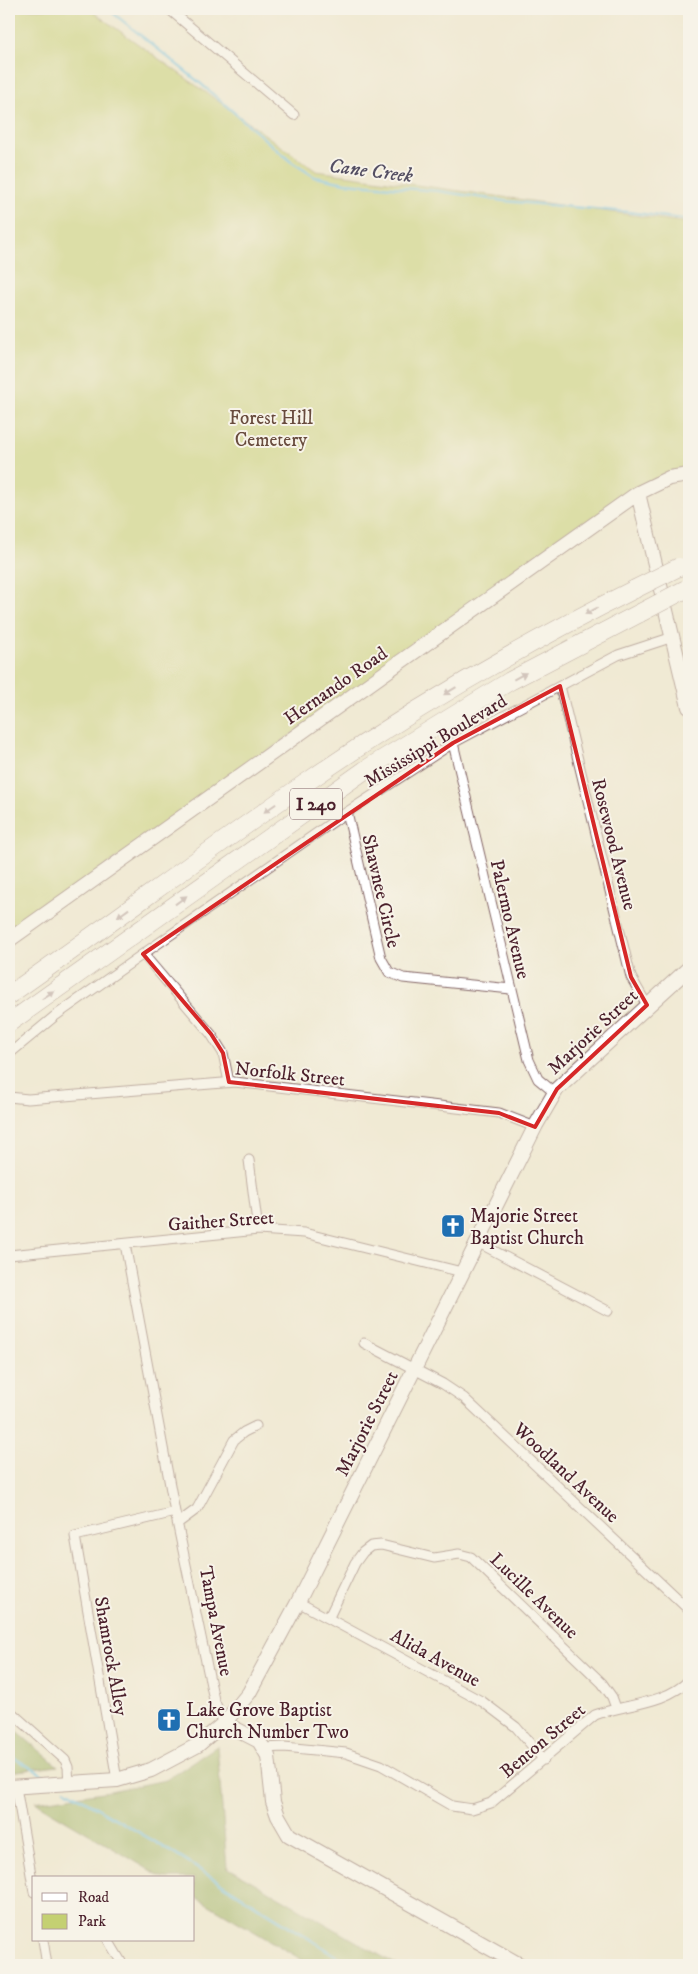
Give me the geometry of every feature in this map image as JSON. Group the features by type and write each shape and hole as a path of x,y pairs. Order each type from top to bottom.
{"highway":[{"name":"I 240","path":"9,995 307,782 375,737 517,650 684,564"},
{"name":"I 240","path":"9,1023 365,770 510,681 688,588"}],"street":[{"path":"169,9 294,115"},
{"name":"Hernando Road","path":"9,940 638,493 669,478 689,476"},
{"path":"638,493 689,708"},
{"name":"Mississippi Boulevard","path":"9,1054 55,1016 143,954 347,812 453,743 618,655 673,636"},
{"name":"Rosewood Avenue","path":"560,686 630,976 647,1006"},
{"name":"Palermo Avenue","path":"453,743 511,990 532,1070 538,1079 555,1093"},
{"name":"Shawnee Circle","path":"347,812 382,958 389,972 403,978 511,990"},
{"path":"143,954 211,1034 223,1053 229,1082"},
{"name":"Marjorie Street","path":"12,1787 69,1785 117,1780 152,1770 198,1745 224,1723 249,1693 298,1602 535,1127 555,1093 592,1055 689,968"},
{"name":"Norfolk Street","path":"9,1097 28,1099 229,1082 499,1113 535,1127"},
{"path":"250,1160 258,1230"},
{"name":"Gaither Street","path":"9,1255 258,1230 304,1233 462,1272"},
{"path":"478,1242 608,1310"},
{"name":"Tampa Avenue","path":"125,1244 175,1512 214,1700 224,1723"},
{"name":"Woodland Avenue","path":"364,1343 443,1384 464,1398 689,1610"},
{"path":"178,1523 197,1509 234,1440 256,1426"},
{"name":"Shamrock Alley","path":"117,1780 75,1536 175,1512"},
{"name":"Lucille Avenue","path":"329,1617 355,1563 363,1552 371,1546 381,1545 434,1558 459,1554 471,1557 602,1683 612,1697 616,1708"},
{"name":"Alida Avenue","path":"298,1602 329,1617 483,1702 516,1727 544,1760"},
{"name":"Benton Street","path":"263,1748 284,1747 346,1753 382,1765 452,1806 472,1808 491,1804 595,1716 616,1708 664,1698 689,1680"},
{"path":"9,1710 65,1760 68,1767 69,1785"},
{"path":"224,1723 259,1741 268,1756 273,1802 278,1816 289,1835 520,1965"},
{"path":"12,1787 32,1882"},
{"path":"42,1942 47,1965"},
{"path":"109,1942 123,1965"}],"highlighted area":[{"path":"560,686 631,977 647,1005 557,1089 535,1127 499,1113 229,1082 223,1053 211,1034 143,954 453,743"}],"green space":[{"name":"Forest Hill Cemetery","path":"9,9 89,9 316,171 689,223 689,474 654,479 9,934"},
{"path":"9,1725 58,1766 9,1772"},
{"path":"217,1746 227,1867 397,1965 311,1965 195,1897 195,1876 160,1876 35,1802 110,1791 166,1780"}],"waterway":[{"name":"Cane Creek","path":"108,9 200,83 290,161 315,177 345,183 438,191 504,201 628,212 689,220"},
{"path":"9,1755 50,1779"},
{"path":"65,1789 157,1843 351,1965"}],"place":[{"name":"Majorie Street Baptist Church","path":"453,1226"},
{"name":"Lake Grove Baptist Church Number Two","path":"169,1720"}]}
